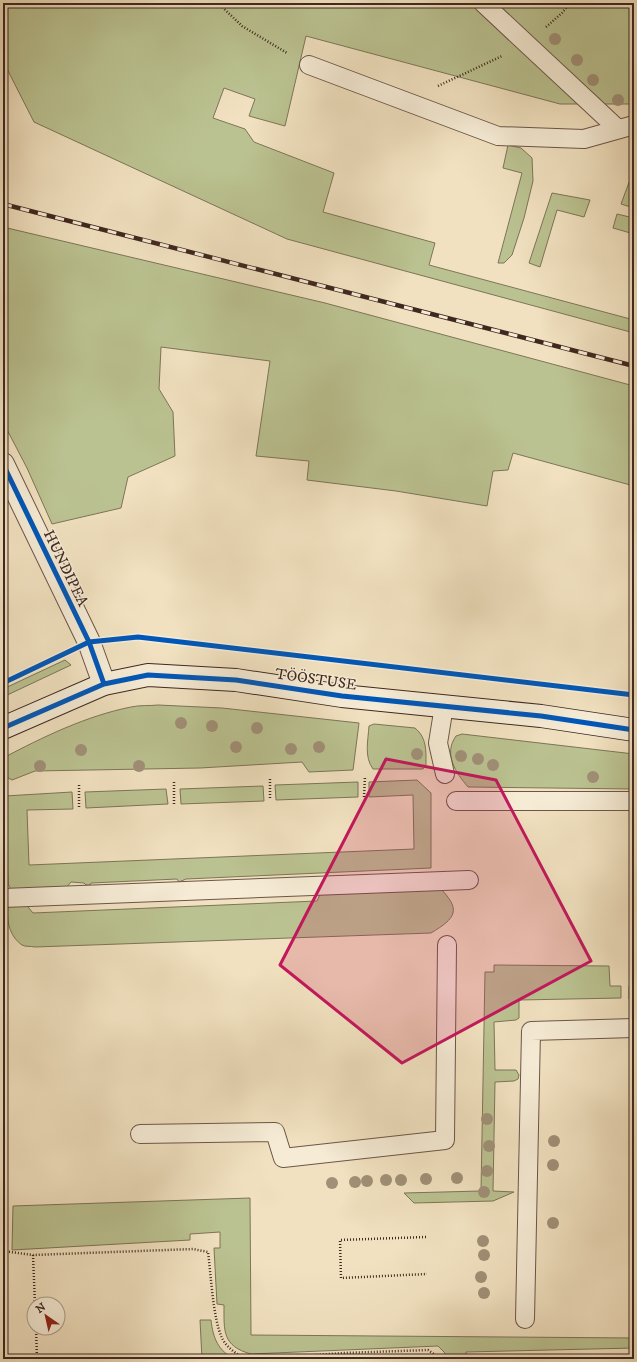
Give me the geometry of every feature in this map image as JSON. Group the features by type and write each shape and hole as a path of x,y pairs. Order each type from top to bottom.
{"street":[{"name":"HUNDIPEA","path":"3,464 89,642 104,684"},
{"name":"TÖÖSTUSE","path":"3,728 104,684 148,675 236,680 342,696 541,716 634,730"}],"lane":[{"path":"483,3 526,43 626,127"},
{"path":"309,65 498,136 584,139 626,127"},
{"path":"444,706 438,743 445,774"},
{"path":"456,801 634,801"},
{"path":"3,898 469,880"},
{"path":"140,1134 275,1132 283,1158 445,1140 447,944"},
{"path":"525,1319 531,1031 634,1028"}],"path":[{"path":"218,3 242,26 309,65"},
{"path":"405,101 495,60 526,43 562,13 570,3"},
{"path":"364,797 365,776"},
{"path":"270,779 270,800"},
{"path":"174,782 174,804"},
{"path":"79,785 79,808"},
{"path":"426,1237 340,1240 341,1278 427,1274"},
{"path":"3,1251 33,1256 193,1249 208,1252 217,1323 222,1339 237,1356 248,1359"},
{"path":"33,1256 35,1296"},
{"path":"36,1336 37,1359"},
{"path":"260,1359 344,1353 428,1350 441,1359"}],"highlighted area":[{"path":"386,759 496,780 591,961 402,1063 280,965"}],"green space":[{"path":"3,3 634,3 634,104 560,104 306,36 285,126 249,116 255,99 224,88 213,118 245,129 254,142 334,173 323,212 435,243 429,265 634,320 634,333 287,239 34,122 3,61"},
{"path":"508,145 521,148 532,158 533,181 524,218 512,255 504,263 498,263 522,173 503,168"},
{"path":"634,169 634,208 621,204"},
{"path":"552,193 590,200 584,217 557,210 540,267 529,263"},
{"path":"617,214 634,218 634,234 613,228"},
{"path":"3,227 325,303 634,386 634,486 513,453 508,470 493,471 487,506 396,491 307,480 309,461 256,456 270,361 161,347 159,389 173,412 175,456 128,477 121,508 52,524 27,468 3,422"},
{"path":"65,660 71,665 3,697 3,689"},
{"path":"158,705 222,708 359,723 353,770 309,772 302,762 200,768 35,771 12,780 5,774 3,768 3,758 49,735 114,711 134,706"},
{"path":"374,724 415,728 422,736 425,745 426,765 423,769 373,769 368,759 367,749 369,726"},
{"path":"462,734 634,754 634,789 468,787 459,776 451,756 452,743 456,736"},
{"path":"417,780 431,793 431,868 186,879 179,882 177,879 91,883 90,885 86,885 84,883 71,882 66,888 11,889 8,884 5,796 72,792 73,809 27,810 29,865 414,849 413,795 369,797 369,782"},
{"path":"358,782 358,797 276,800 275,785"},
{"path":"263,786 264,801 181,804 180,789"},
{"path":"166,789 168,804 86,808 85,792"},
{"path":"439,887 451,902 453,913 451,918 446,923 431,933 35,947 23,946 14,937 8,922 8,906 23,901 33,913 317,901 322,890"},
{"path":"494,965 609,966 610,986 621,986 621,998 519,1000 519,1018 516,1020 494,1022 495,1070 516,1070 519,1075 518,1079 514,1081 495,1082 493,1191 514,1192 493,1201 414,1203 404,1193 481,1191 485,972 494,972"},
{"path":"629,986 634,986 634,999 629,999"},
{"path":"250,1198 251,1335 634,1338 634,1348 466,1352 466,1359 446,1359 445,1353 438,1346 251,1354 235,1347 230,1342 225,1330 224,1305 217,1304 214,1248 220,1248 220,1232 190,1234 190,1240 12,1250 13,1206"},
{"path":"200,1320 211,1320 213,1333 220,1348 235,1359 202,1359"}],"railway":[{"path":"3,204 634,366"}],"cycle path":[{"path":"3,464 89,642 104,684"},
{"path":"3,683 89,642 138,637 634,695"},
{"path":"3,728 104,684 148,675 236,680 342,696 541,716 634,730"}]}
